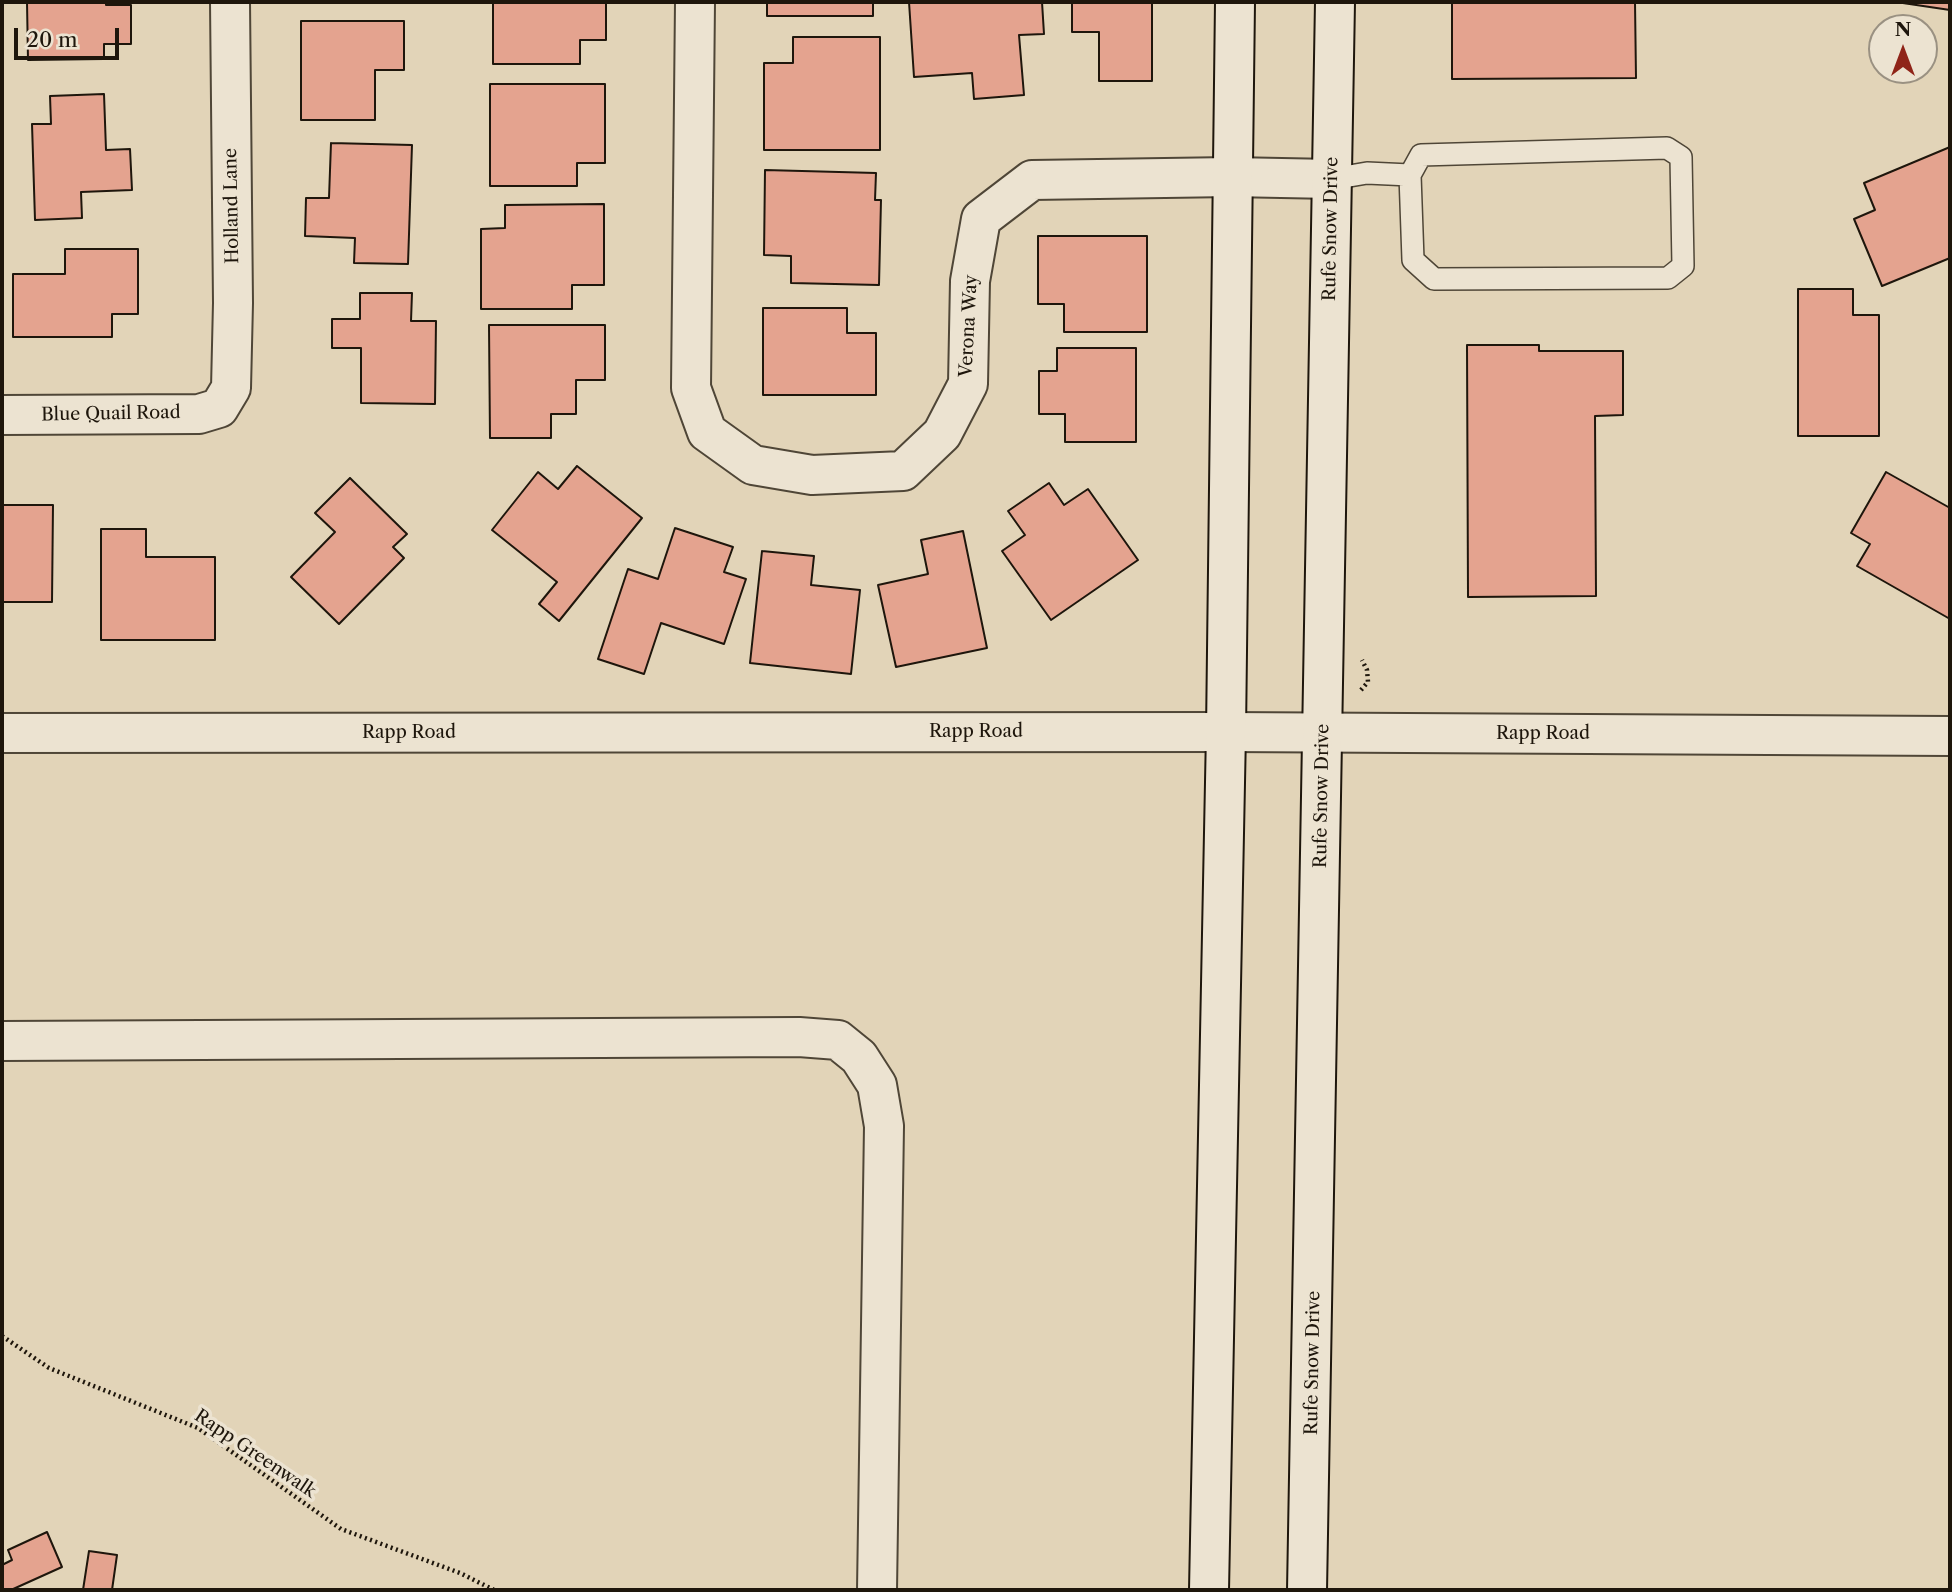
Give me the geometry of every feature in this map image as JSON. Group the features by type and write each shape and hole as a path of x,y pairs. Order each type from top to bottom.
{"street":[{"name":"Holland Lane","path":"219,408 231,388 233,289 230,2"},
{"name":"Verona Way","path":"695,2 691,388 707,432 753,465 812,475 904,471 942,434 968,384 970,281 981,219 1032,180 1231,177 1332,179"},
{"path":"1209,1590 1226,732 1231,177 1236,2"},
{"name":"Rufe Snow Drive","path":"1307,1590 1335,2"},
{"name":"Blue Quail Road","path":"2,415 199,414 219,408"},
{"name":"Rapp Road","path":"2,733 1226,732 1950,736"},
{"path":"2,1041 771,1037 838,1040 859,1057 877,1085 884,1126 877,1590"}],"lane":[{"path":"1667,148 1681,157 1683,266 1668,278 1434,279 1413,260 1410,175 1421,155 1667,148"},
{"path":"1332,179 1367,173 1410,175"}],"path":[{"name":"Rapp Greenwalk","path":"2,1336 49,1368 198,1428 341,1529 460,1573 494,1590"}],"building":[{"path":"27,2 106,2 106,5 131,5 131,44 104,44 104,59 28,60"},
{"path":"493,2 606,2 606,40 580,40 580,64 493,64"},
{"path":"767,2 873,2 873,16 767,16"},
{"path":"909,2 1042,2 1044,34 1019,35 1024,95 974,99 972,73 914,77"},
{"path":"1072,2 1152,2 1152,81 1099,81 1099,32 1072,32"},
{"path":"1452,2 1635,2 1636,78 1452,79"},
{"path":"1896,2 1950,2 1950,10"},
{"path":"301,21 404,21 404,70 375,70 375,120 301,120"},
{"path":"793,37 880,37 880,150 764,150 764,63 793,63"},
{"path":"490,84 605,84 605,163 577,163 577,186 490,186"},
{"path":"104,94 106,150 130,149 132,190 81,192 82,218 35,220 32,124 51,124 50,96"},
{"path":"331,143 412,145 408,264 354,263 355,238 305,236 306,198 329,198"},
{"path":"1950,147 1950,258 1882,286 1854,219 1875,210 1864,183"},
{"path":"765,170 876,173 875,200 881,200 879,285 791,283 791,256 764,255"},
{"path":"604,204 604,285 572,285 572,309 481,309 481,229 505,228 505,205"},
{"path":"1038,236 1147,236 1147,332 1064,332 1064,304 1038,304"},
{"path":"65,249 138,249 138,314 112,314 112,337 13,337 13,274 65,274"},
{"path":"1798,289 1853,289 1853,315 1879,315 1879,436 1798,436"},
{"path":"360,293 412,293 411,321 436,321 435,404 361,403 361,348 332,348 332,319 360,319"},
{"path":"763,308 847,308 847,333 876,333 876,395 763,395"},
{"path":"489,325 605,325 605,380 576,380 576,414 551,414 551,438 490,438"},
{"path":"1467,345 1539,345 1539,351 1623,351 1623,415 1595,416 1596,596 1468,597"},
{"path":"1057,348 1136,348 1136,442 1065,442 1065,414 1039,414 1039,371 1057,371"},
{"path":"577,466 642,518 559,621 539,604 557,582 492,530 538,472 558,489"},
{"path":"1886,472 1950,508 1950,619 1857,566 1870,544 1851,533"},
{"path":"350,478 407,534 393,547 404,558 339,624 291,577 335,532 315,513"},
{"path":"1049,483 1064,505 1088,489 1138,560 1051,620 1002,551 1025,535 1008,511"},
{"path":"2,505 53,505 52,602 3,602 3,628"},
{"path":"675,528 733,547 724,572 746,579 724,644 661,623 644,674 598,659 628,569 658,579"},
{"path":"101,529 146,529 146,557 215,557 215,640 101,640"},
{"path":"963,531 987,648 896,667 878,585 928,574 921,540"},
{"path":"762,551 814,556 811,585 860,590 851,674 750,663"},
{"path":"47,1532 62,1567 11,1590 2,1590 2,1565 12,1560 8,1550"},
{"path":"89,1551 117,1555 112,1590 83,1590"}]}
